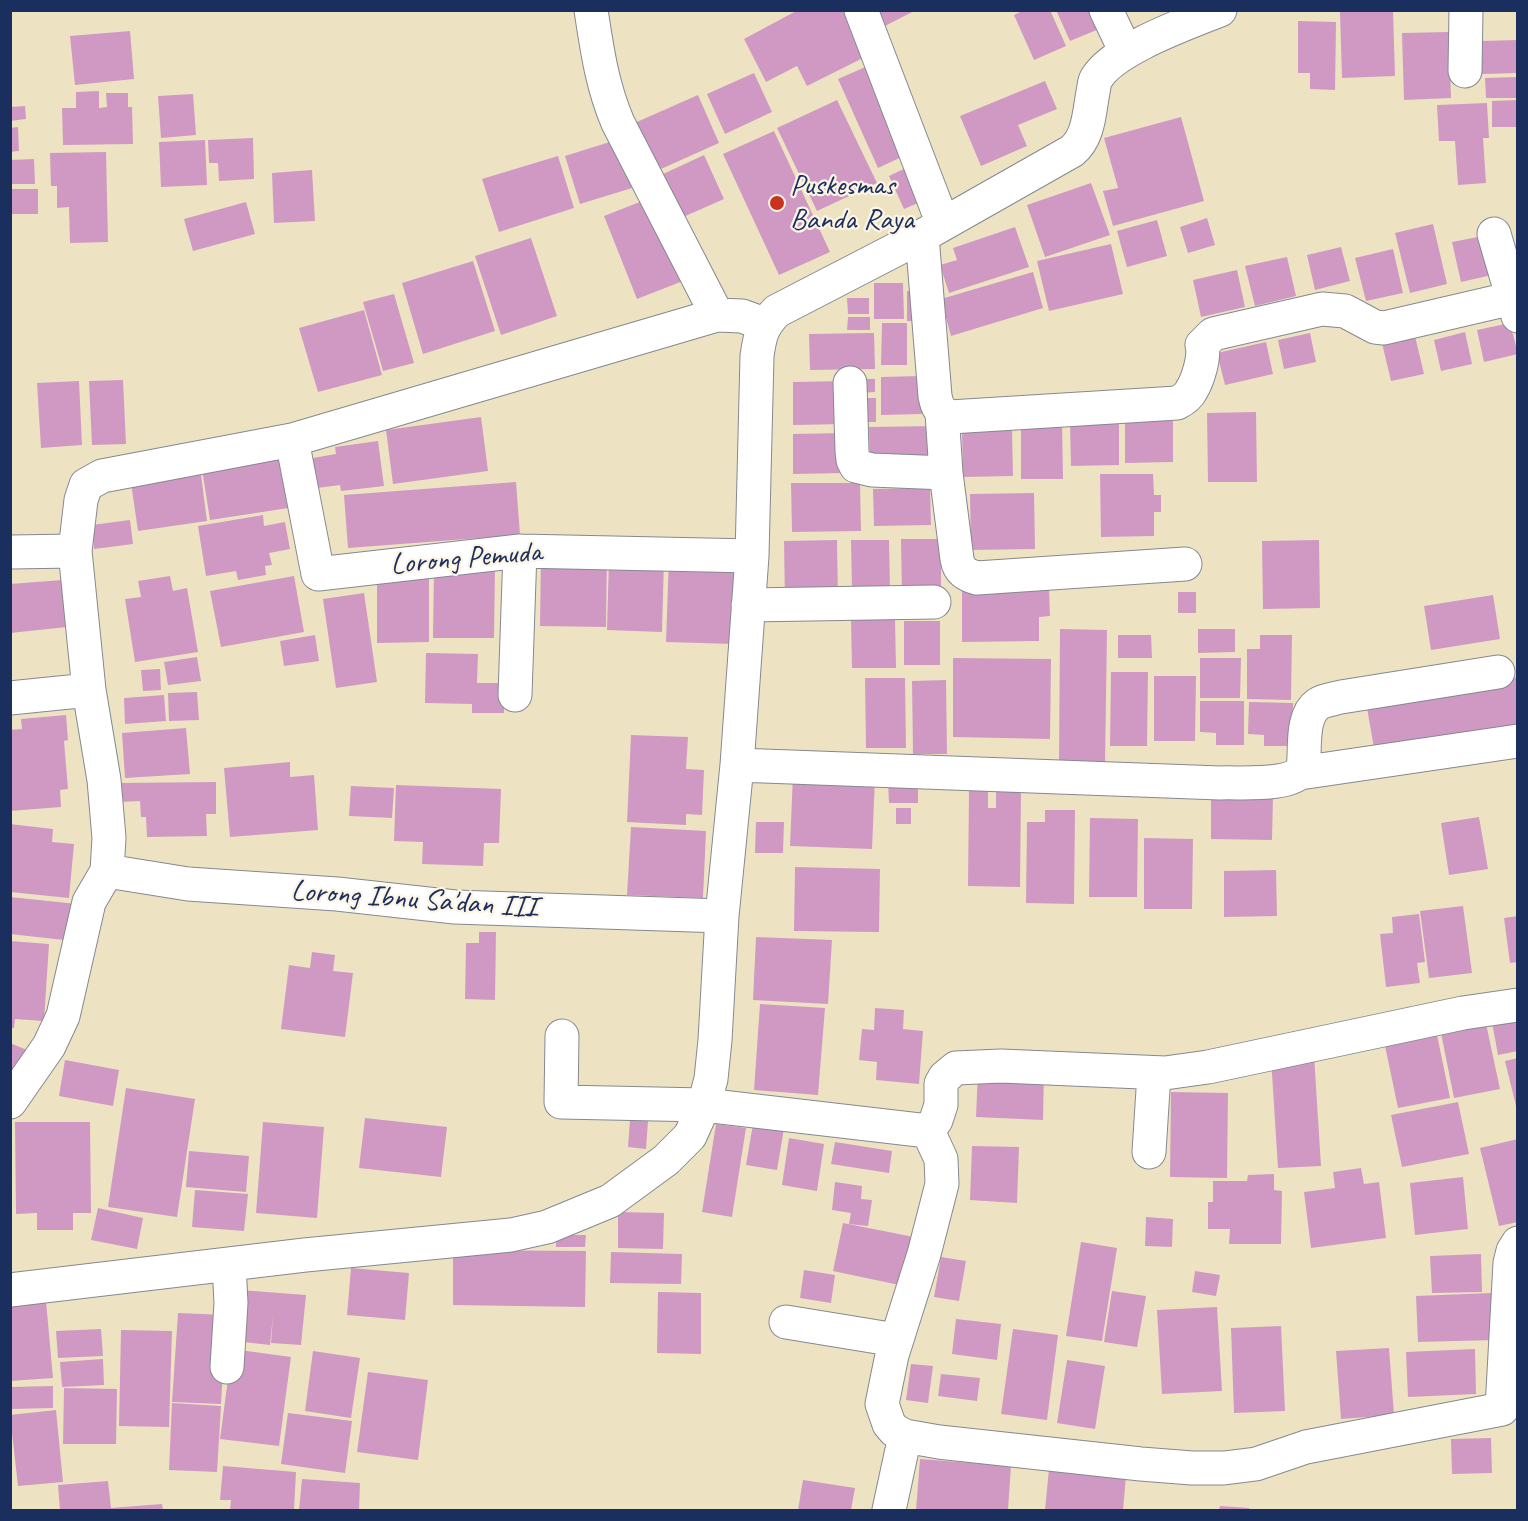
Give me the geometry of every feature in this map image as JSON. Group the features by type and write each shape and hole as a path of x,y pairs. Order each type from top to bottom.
{"street":[{"path":"591,10 601,74 608,100 717,315"},
{"path":"861,10 933,230 935,396 937,407 950,417 1177,403 1186,398 1192,390 1204,352 1202,345 1213,334 1322,309 1346,311 1375,327 1384,328 1515,307 1494,234"},
{"path":"1106,10 1126,52"},
{"path":"10,1290 229,1264 511,1235 547,1227 610,1201 639,1182 690,1136 704,1106 713,1060 722,916 737,765 752,556 758,356 759,339 764,324 777,310 933,230 1078,147 1086,134 1095,80 1104,69 1126,52 1220,10"},
{"path":"1465,71 1466,10"},
{"path":"10,1102 49,1046 63,1016 89,902 107,871 109,838 104,780 89,690 75,551 81,500 86,485 102,476 292,440 717,315 742,316 764,324"},
{"path":"850,383 852,450 856,465 872,470 946,473"},
{"path":"942,413 946,473 959,567 968,575 977,578 1185,564"},
{"name":"Lorong Pemuda","path":"292,440 318,574 520,550 752,556"},
{"path":"515,695 520,550"},
{"path":"10,552 75,551"},
{"path":"748,605 934,602"},
{"path":"1300,773 1304,761 1306,723 1312,711 1319,704 1341,697 1498,672"},
{"path":"10,698 89,690"},
{"path":"737,765 1220,783 1280,781 1295,777 1300,773 1518,741"},
{"name":"Lorong Ibnu Sa'dan III","path":"107,871 188,884 337,894 455,907 722,916"},
{"path":"928,1131 936,1120 941,1106 941,1084 945,1077 956,1068 1001,1066 1154,1074 1208,1067 1463,1013 1518,1005"},
{"path":"562,1036 561,1102 704,1106 928,1131"},
{"path":"1149,1152 1154,1074"},
{"path":"928,1131 940,1159 942,1184 924,1254 896,1340 882,1404 889,1424 905,1436 939,1442 1129,1463 1224,1468 1256,1464 1306,1447 1510,1409 1510,1263 1518,1243"},
{"path":"227,1367 231,1303 229,1264"},
{"path":"786,1322 896,1340"},
{"path":"889,1510 905,1436"}],"building":[{"path":"798,10 846,10 869,55 807,86 797,66 766,82 744,39"},
{"path":"877,10 916,10 885,26"},
{"path":"1024,10 1050,10 1066,46 1034,60 1014,15"},
{"path":"1056,10 1097,10 1104,27 1070,41"},
{"path":"1393,11 1395,76 1342,78 1340,12"},
{"path":"1298,21 1336,22 1335,90 1310,89 1310,73 1298,73"},
{"path":"130,31 134,79 75,85 70,36"},
{"path":"1449,32 1451,98 1404,100 1402,33"},
{"path":"1518,40 1518,73 1482,74 1481,41"},
{"path":"870,65 910,153 878,168 838,79"},
{"path":"754,73 772,112 725,134 707,94"},
{"path":"1518,77 1518,98 1486,98 1485,78"},
{"path":"1045,81 1057,109 1018,125 1027,146 981,166 960,116"},
{"path":"99,91 99,108 107,107 106,93 128,93 128,107 132,107 133,144 63,145 62,108 76,108 76,92"},
{"path":"193,94 196,135 161,138 158,96"},
{"path":"698,95 719,143 652,173 630,125"},
{"path":"837,100 877,183 817,211 777,128"},
{"path":"1518,100 1518,127 1492,127 1492,101"},
{"path":"1487,103 1489,138 1483,138 1486,183 1458,185 1455,141 1439,141 1437,105"},
{"path":"25,106 26,119 10,121 10,107"},
{"path":"1181,117 1204,201 1113,226 1103,191 1118,188 1104,138"},
{"path":"18,127 19,151 10,152 10,128"},
{"name":"Puskesmas Banda Raya","path":"774,131 830,252 779,275 723,154"},
{"path":"253,138 254,179 219,181 218,163 209,163 208,140"},
{"path":"205,140 207,185 161,187 159,142"},
{"path":"616,140 632,188 580,204 565,156"},
{"path":"106,152 108,242 70,243 69,207 57,208 57,186 51,186 50,153"},
{"path":"704,155 724,199 681,218 661,175"},
{"path":"558,156 574,208 499,232 482,179"},
{"path":"34,159 35,184 10,184 10,160"},
{"path":"910,166 925,200 904,209 889,176"},
{"path":"312,170 315,221 274,223 272,173"},
{"path":"1091,183 1110,235 1045,257 1027,205"},
{"path":"10,189 38,189 38,214 10,214"},
{"path":"655,196 688,279 637,299 604,216"},
{"path":"246,202 255,234 193,251 184,219"},
{"path":"1207,218 1215,245 1188,253 1180,227"},
{"path":"1157,220 1167,256 1127,267 1117,231"},
{"path":"1433,224 1447,284 1410,293 1395,233"},
{"path":"1015,227 1029,267 949,293 940,265 957,260 953,248"},
{"path":"1483,236 1492,275 1461,282 1452,242"},
{"path":"531,238 557,316 501,335 475,256"},
{"path":"1111,244 1123,294 1049,311 1037,261"},
{"path":"1341,247 1350,281 1315,290 1307,255"},
{"path":"1393,249 1403,293 1366,301 1355,258"},
{"path":"1287,257 1296,296 1255,306 1245,266"},
{"path":"473,261 495,331 423,354 402,283"},
{"path":"1237,270 1245,307 1201,317 1193,280"},
{"path":"1033,272 1043,308 951,336 941,299"},
{"path":"874,283 903,283 904,319 874,319"},
{"path":"907,291 924,292 924,321 907,321"},
{"path":"394,294 414,363 383,371 363,302"},
{"path":"847,298 869,298 869,314 848,314"},
{"path":"364,310 382,375 318,392 299,328"},
{"path":"848,317 870,317 870,330 847,330"},
{"path":"882,323 907,323 907,365 881,365"},
{"path":"1510,323 1518,354 1484,362 1477,330"},
{"path":"1465,332 1472,364 1441,371 1434,340"},
{"path":"874,333 875,369 810,370 809,334"},
{"path":"1310,333 1316,362 1284,369 1278,340"},
{"path":"1415,336 1424,374 1391,381 1382,343"},
{"path":"1266,342 1273,374 1225,385 1217,353"},
{"path":"921,376 922,414 881,415 881,377"},
{"path":"860,379 875,379 875,392 860,393"},
{"path":"123,380 126,444 92,445 89,381"},
{"path":"79,381 82,445 41,448 37,383"},
{"path":"846,381 846,424 793,425 793,382"},
{"path":"862,398 876,398 876,422 862,422"},
{"path":"1256,412 1257,482 1208,482 1207,413"},
{"path":"481,417 488,471 393,484 386,430"},
{"path":"1062,420 1063,479 1021,479 1021,421"},
{"path":"1125,421 1173,421 1173,462 1125,463"},
{"path":"1119,423 1119,465 1071,466 1070,424"},
{"path":"936,426 936,466 870,467 869,427"},
{"path":"1012,430 1013,476 963,477 962,431"},
{"path":"845,433 845,473 793,474 793,434"},
{"path":"378,441 384,486 341,491 340,485 317,488 313,458 336,454 335,447"},
{"path":"279,449 295,507 210,520 202,469"},
{"path":"200,467 207,521 138,531 130,476"},
{"path":"1100,474 1153,474 1154,495 1161,495 1161,512 1154,512 1154,536 1101,537"},
{"path":"516,482 520,535 348,548 344,495"},
{"path":"791,483 860,483 861,531 792,532"},
{"path":"930,488 931,525 874,526 873,489"},
{"path":"1034,493 1035,549 971,550 970,494"},
{"path":"263,515 264,526 285,522 290,549 269,553 272,565 265,566 266,575 238,580 236,571 206,576 198,526"},
{"path":"130,520 133,544 94,549 92,525"},
{"path":"901,539 941,539 941,596 902,597"},
{"path":"837,540 838,601 785,602 784,541"},
{"path":"851,540 889,540 890,591 852,592"},
{"path":"1319,540 1320,608 1263,609 1262,541"},
{"path":"541,552 607,554 606,627 540,626"},
{"path":"669,556 737,558 734,644 666,642"},
{"path":"609,559 664,560 662,632 607,630"},
{"path":"434,567 495,568 494,638 433,638"},
{"path":"170,576 173,591 187,588 198,652 135,662 125,599 141,597 138,581"},
{"path":"294,576 304,632 221,647 210,591"},
{"path":"377,576 429,576 429,642 377,643"},
{"path":"63,580 67,627 10,633 10,584"},
{"path":"962,586 1049,588 1050,616 1039,617 1039,641 962,642"},
{"path":"1178,592 1196,592 1196,613 1178,613"},
{"path":"364,593 377,682 336,688 323,599"},
{"path":"1493,595 1500,639 1431,650 1424,606"},
{"path":"851,619 895,619 896,668 852,668"},
{"path":"904,621 940,621 940,665 904,665"},
{"path":"1060,629 1107,630 1105,765 1059,764"},
{"path":"1198,629 1235,629 1235,652 1198,653"},
{"path":"315,635 319,661 284,666 280,641"},
{"path":"1118,635 1151,635 1152,658 1118,658"},
{"path":"1260,635 1292,635 1291,700 1247,699 1247,649 1260,649"},
{"path":"426,653 478,654 477,683 504,683 504,713 472,713 472,704 425,703"},
{"path":"197,657 201,681 168,685 164,662"},
{"path":"953,658 1051,659 1050,739 953,737"},
{"path":"1200,658 1241,658 1240,698 1200,698"},
{"path":"160,669 161,690 143,691 141,670"},
{"path":"1111,672 1148,672 1147,746 1110,746"},
{"path":"1154,676 1196,676 1195,741 1154,741"},
{"path":"1518,677 1518,737 1376,760 1366,702"},
{"path":"865,678 905,678 906,748 866,748"},
{"path":"946,680 947,754 913,754 912,681"},
{"path":"197,692 199,720 169,721 168,693"},
{"path":"164,695 166,721 125,724 124,698"},
{"path":"1200,701 1244,701 1244,745 1216,745 1216,733 1200,732"},
{"path":"1249,702 1293,703 1292,746 1264,746 1264,735 1248,734"},
{"path":"66,715 68,740 64,741 68,789 60,790 61,807 10,811 10,730 22,729 21,719"},
{"path":"186,728 190,774 125,778 122,733"},
{"path":"631,735 688,737 686,769 704,770 702,815 686,814 686,825 627,822"},
{"path":"290,762 290,777 314,775 318,830 230,837 224,768"},
{"path":"793,774 875,778 872,849 790,846"},
{"path":"216,782 216,814 206,814 207,836 147,837 146,817 141,817 140,801 119,802 118,783"},
{"path":"888,782 918,782 918,803 889,803"},
{"path":"396,785 501,789 499,843 484,843 483,866 422,864 423,842 394,841"},
{"path":"351,786 394,788 392,818 349,816"},
{"path":"969,791 988,791 988,808 996,808 996,791 1021,791 1020,887 968,886"},
{"path":"1211,796 1273,797 1272,840 1211,839"},
{"path":"896,808 911,808 911,824 896,824"},
{"path":"1045,810 1075,810 1074,904 1026,903 1027,822 1045,822"},
{"path":"1479,817 1488,869 1449,875 1441,823"},
{"path":"1090,818 1138,819 1137,897 1089,897"},
{"path":"756,822 784,822 783,853 755,853"},
{"path":"10,824 53,829 52,842 74,844 69,898 10,892"},
{"path":"631,827 706,831 703,898 627,895"},
{"path":"1144,838 1193,839 1192,909 1144,909"},
{"path":"795,867 880,869 879,932 794,931"},
{"path":"1276,870 1277,916 1224,917 1224,871"},
{"path":"10,897 77,904 73,941 10,934"},
{"path":"1463,906 1472,973 1429,978 1420,911"},
{"path":"1419,914 1425,962 1417,963 1420,983 1386,987 1380,934 1393,933 1392,917"},
{"path":"1518,916 1518,962 1510,963 1504,918"},
{"path":"479,932 496,932 495,1000 465,999 466,943 479,943"},
{"path":"756,937 832,940 828,1004 753,1000"},
{"path":"10,941 49,944 44,1021 15,1019 14,1028 10,1028"},
{"path":"312,952 335,955 333,971 353,973 345,1037 281,1029 289,965 310,968"},
{"path":"760,1004 825,1008 818,1095 754,1090"},
{"path":"875,1008 904,1010 903,1029 923,1031 919,1084 876,1080 877,1062 859,1060 862,1029 874,1030"},
{"path":"1518,1012 1518,1051 1498,1055 1491,1017"},
{"path":"1485,1019 1500,1089 1454,1098 1440,1028"},
{"path":"1436,1030 1450,1098 1398,1108 1384,1041"},
{"path":"10,1043 27,1050 10,1088"},
{"path":"1314,1055 1321,1166 1278,1168 1271,1058"},
{"path":"1518,1058 1518,1110 1517,1110 1505,1061"},
{"path":"65,1060 119,1070 113,1106 59,1096"},
{"path":"978,1070 1044,1072 1043,1120 976,1117"},
{"path":"126,1088 195,1099 177,1217 108,1207"},
{"path":"1171,1092 1228,1093 1227,1178 1170,1177"},
{"path":"1458,1102 1469,1154 1402,1167 1391,1115"},
{"path":"755,1112 786,1117 777,1170 746,1165"},
{"path":"365,1118 447,1127 441,1177 359,1168"},
{"path":"630,1120 648,1121 646,1149 628,1147"},
{"path":"15,1122 90,1122 91,1213 73,1213 73,1230 37,1230 37,1213 16,1214"},
{"path":"263,1122 324,1127 317,1218 256,1213"},
{"path":"716,1124 746,1128 732,1217 702,1212"},
{"path":"789,1138 824,1144 817,1191 782,1185"},
{"path":"1518,1139 1518,1222 1499,1226 1480,1148"},
{"path":"835,1142 892,1151 889,1173 831,1164"},
{"path":"972,1146 1019,1147 1017,1203 970,1200"},
{"path":"189,1151 249,1156 246,1192 186,1187"},
{"path":"1361,1168 1364,1184 1379,1182 1386,1238 1311,1248 1304,1192 1335,1188 1333,1172"},
{"path":"1274,1174 1274,1190 1282,1191 1281,1244 1229,1244 1230,1229 1208,1229 1208,1202 1213,1202 1213,1181 1247,1181 1248,1175"},
{"path":"1463,1177 1468,1229 1415,1235 1410,1183"},
{"path":"835,1182 862,1186 861,1199 872,1200 868,1226 849,1224 851,1213 832,1210"},
{"path":"195,1190 248,1194 244,1231 192,1227"},
{"path":"98,1208 143,1218 137,1249 91,1240"},
{"path":"618,1212 664,1213 663,1249 618,1248"},
{"path":"1146,1217 1173,1219 1172,1247 1145,1246"},
{"path":"843,1223 914,1237 904,1286 833,1271"},
{"path":"556,1235 586,1235 585,1247 556,1247"},
{"path":"1081,1242 1117,1248 1102,1341 1066,1336"},
{"path":"453,1250 586,1251 585,1307 453,1305"},
{"path":"611,1252 682,1254 681,1284 610,1283"},
{"path":"1481,1254 1482,1292 1432,1293 1430,1256"},
{"path":"941,1257 966,1261 959,1301 934,1297"},
{"path":"351,1268 409,1273 405,1320 347,1315"},
{"path":"804,1270 835,1275 831,1303 800,1298"},
{"path":"1195,1271 1220,1275 1216,1296 1192,1292"},
{"path":"240,1290 306,1295 301,1345 271,1343 273,1315 270,1345 235,1341"},
{"path":"1112,1291 1146,1296 1137,1347 1104,1342"},
{"path":"658,1292 701,1293 701,1354 657,1353"},
{"path":"1492,1293 1494,1340 1418,1342 1416,1296"},
{"path":"46,1301 53,1378 10,1381 10,1305"},
{"path":"1217,1307 1222,1391 1162,1394 1157,1310"},
{"path":"178,1313 226,1315 221,1404 172,1402"},
{"path":"956,1319 1001,1324 997,1360 952,1354"},
{"path":"1281,1326 1285,1411 1234,1413 1231,1328"},
{"path":"101,1329 103,1356 58,1358 56,1331"},
{"path":"1013,1329 1058,1335 1047,1420 1001,1414"},
{"path":"121,1330 172,1331 169,1427 119,1426"},
{"path":"1389,1348 1394,1415 1341,1419 1336,1351"},
{"path":"232,1349 291,1357 279,1446 220,1439"},
{"path":"1475,1349 1476,1394 1408,1397 1406,1352"},
{"path":"313,1351 360,1358 351,1418 305,1411"},
{"path":"103,1359 104,1385 62,1387 60,1362"},
{"path":"1067,1360 1105,1366 1095,1429 1057,1423"},
{"path":"911,1364 933,1366 928,1403 906,1400"},
{"path":"368,1372 428,1380 418,1460 357,1452"},
{"path":"941,1374 980,1378 977,1401 938,1396"},
{"path":"53,1386 53,1408 11,1409 11,1387"},
{"path":"64,1388 117,1389 116,1444 63,1444"},
{"path":"172,1403 221,1406 217,1472 169,1470"},
{"path":"56,1410 63,1482 18,1486 10,1415"},
{"path":"288,1413 352,1421 345,1473 281,1464"},
{"path":"1491,1438 1492,1473 1452,1474 1451,1439"},
{"path":"920,1459 1011,1466 1008,1510 916,1510"},
{"path":"223,1466 296,1472 294,1510 230,1510 231,1500 220,1500"},
{"path":"1049,1469 1126,1476 1123,1510 1045,1510"},
{"path":"302,1479 360,1483 359,1510 299,1510"},
{"path":"803,1480 855,1488 851,1510 798,1510"},
{"path":"108,1481 111,1508 162,1504 163,1510 60,1510 58,1485"},
{"path":"1220,1506 1249,1508 1249,1510 1219,1510"}],"place":[{"name":"Puskesmas Banda Raya","path":"777,203"}]}
